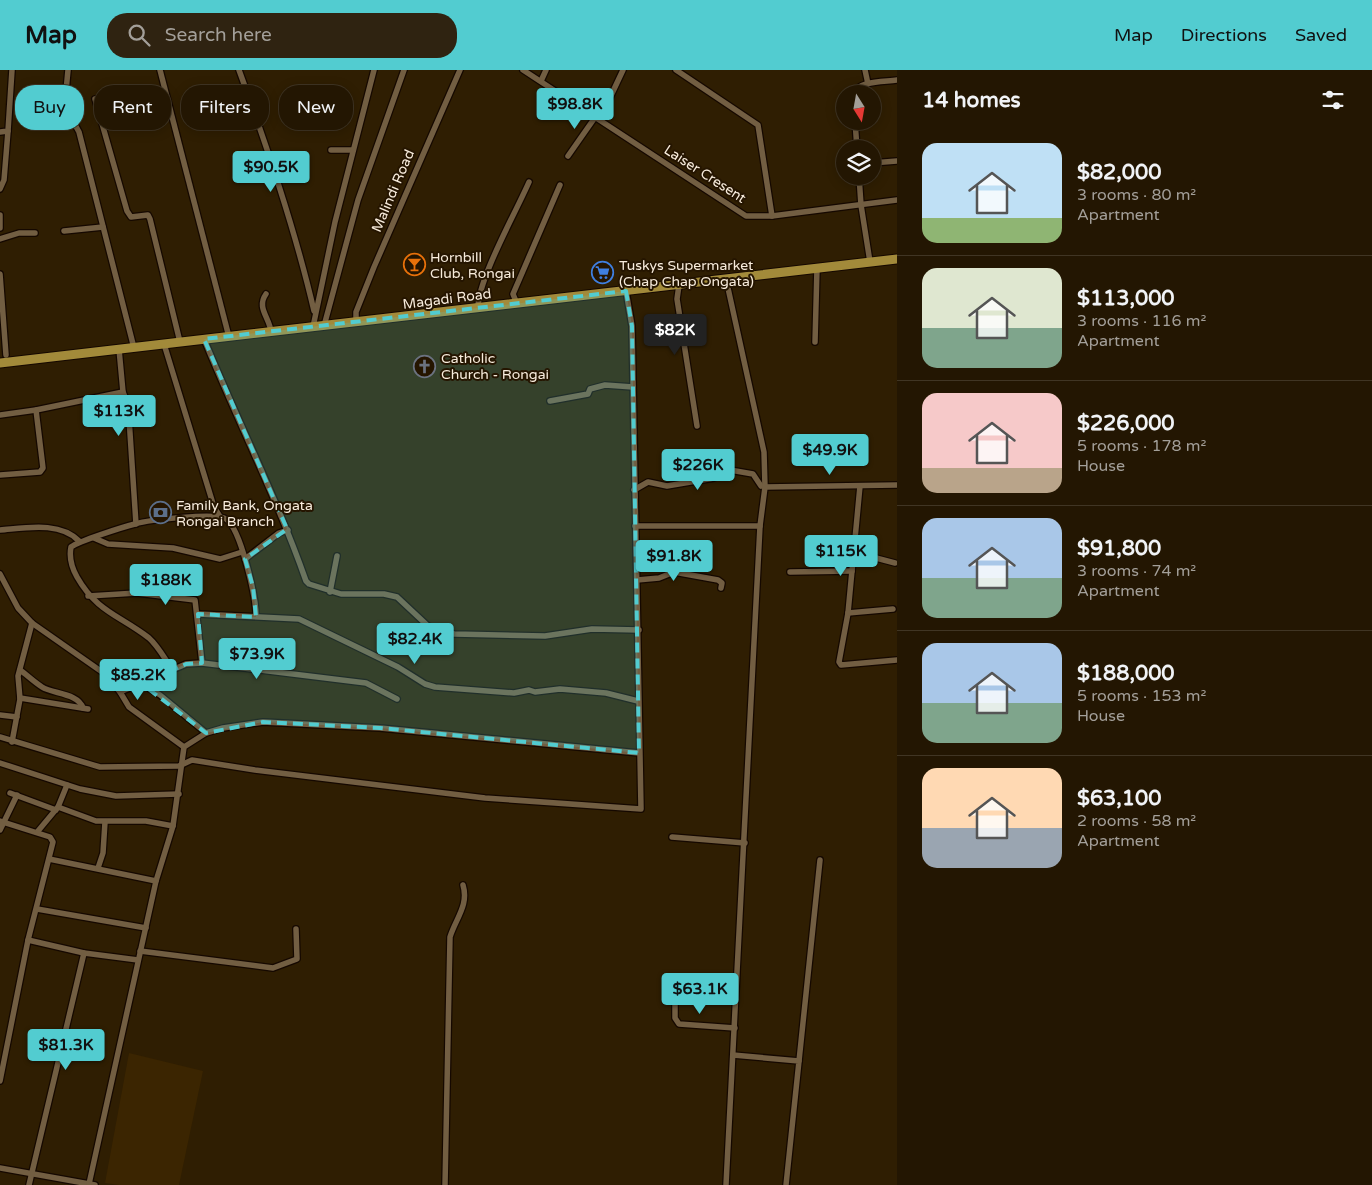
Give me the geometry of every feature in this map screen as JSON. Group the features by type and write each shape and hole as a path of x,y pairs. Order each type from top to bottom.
{"highway":[{"name":"Magadi Road","path":"0,363 897,259"}],"street":[{"path":"0,189 4,180 12,70"},
{"path":"68,70 64,112 74,121 79,132 134,348"},
{"path":"160,70 229,337"},
{"path":"239,70 270,163 279,184 314,313"},
{"path":"313,327 314,313 374,70"},
{"path":"324,326 358,200 404,70"},
{"name":"Malindi Road","path":"356,323 356,312 374,267 460,70"},
{"name":"Laiser Cresent","path":"523,70 598,118 673,170 746,216 772,216 897,200"},
{"path":"541,81 546,70"},
{"path":"568,156 598,118 623,70"},
{"path":"676,70 758,125 772,216"},
{"path":"866,70 868,84"},
{"path":"865,85 897,80"},
{"path":"103,130 128,215 133,217 148,215 150,219 180,342"},
{"path":"0,132 8,132"},
{"path":"331,150 353,150"},
{"path":"881,162 897,161"},
{"path":"478,309 478,299 488,272 529,182"},
{"path":"517,304 513,294 560,185"},
{"path":"860,185 870,262"},
{"path":"0,215 0,228"},
{"path":"64,231 103,227"},
{"path":"0,239 19,233 35,233"},
{"path":"815,342 817,268"},
{"path":"0,274 6,355"},
{"path":"726,279 764,452 726,1185"},
{"path":"679,285 677,299 697,426"},
{"path":"0,737 100,767 179,766 192,760 255,770 485,798 641,809 638,701 639,630 634,526 632,326 626,291"},
{"path":"266,294 262,300 262,309 270,324 271,332"},
{"path":"204,339 232,409 288,530 306,581 317,588 341,594 384,594 397,597 428,626 454,634 545,636 583,630 639,630"},
{"path":"164,344 214,507 219,516 230,522 245,559 253,587 256,616"},
{"path":"119,349 123,392 128,404 136,524"},
{"path":"550,401 588,394 590,389 605,385 633,387"},
{"path":"0,415 36,410 123,392"},
{"path":"0,475 40,472 43,468 36,410"},
{"path":"634,490 648,482 667,486 714,478 730,470 753,474 763,487"},
{"path":"763,487 897,485"},
{"path":"860,486 848,613 839,664 897,660"},
{"path":"172,669 149,638 111,615 88,596 75,574 70,557 71,547 79,541 136,524 219,516"},
{"path":"634,526 760,526"},
{"path":"0,530 42,527 72,534 79,541"},
{"path":"245,559 279,533 288,530"},
{"path":"94,538 108,544 172,548 220,559 242,552"},
{"path":"330,592 337,556"},
{"path":"854,557 876,558 895,563"},
{"path":"790,572 852,571"},
{"path":"637,580 659,578 674,572 718,580 722,583 721,588"},
{"path":"0,574 18,608 32,623 105,674 120,692 129,707 184,747"},
{"path":"88,596 137,593 191,598 195,600 202,663"},
{"path":"848,613 893,609"},
{"path":"198,614 299,619 398,668 425,684 435,687 514,693 528,690 560,689 606,693 638,701"},
{"path":"12,742 20,698 20,670 32,623"},
{"path":"120,692 186,664 202,663 366,683 397,699"},
{"path":"20,670 41,687 71,697 86,708 20,698"},
{"path":"142,684 160,695 206,733"},
{"path":"0,715 17,717"},
{"path":"0,1168 92,1184 140,951 156,881 173,826 179,794 179,766 184,747 206,733 223,728 263,722 380,728 640,753"},
{"path":"0,763 67,785 116,796 179,794"},
{"path":"38,831 57,808 67,785"},
{"path":"10,793 82,818 105,822 146,821 173,826"},
{"path":"0,830 1,821 17,795"},
{"path":"0,1081 28,940 49,859 52,839 38,831 1,821"},
{"path":"98,868 103,853 105,822"},
{"path":"672,837 745,842"},
{"path":"49,859 156,881"},
{"path":"786,1185 820,860"},
{"path":"445,1185 450,937 466,899 463,885"},
{"path":"37,909 146,928"},
{"path":"140,951 275,968 297,960 296,929"},
{"path":"28,940 84,953 138,960"},
{"path":"29,1185 30,1174 84,953"},
{"path":"675,994 675,1018 679,1024 735,1028"},
{"path":"733,1055 799,1061"}],"highlighted area":[{"path":"626,291 632,326 639,753 380,728 263,722 206,733 142,684 186,664 202,663 198,614 256,617 253,587 245,559 287,529 204,339"}],"shaded area":[{"path":"129,1053 203,1071 179,1185 119,1185 105,1183"}],"place":[{"name":"Hornbill Club, Rongai","path":"414,265"},
{"name":"Tuskys Supermarket (Chap Chap Ongata)","path":"603,273"},
{"name":"Catholic Church - Rongai","path":"425,366"},
{"name":"Family Bank, Ongata Rongai Branch","path":"160,513"}]}
